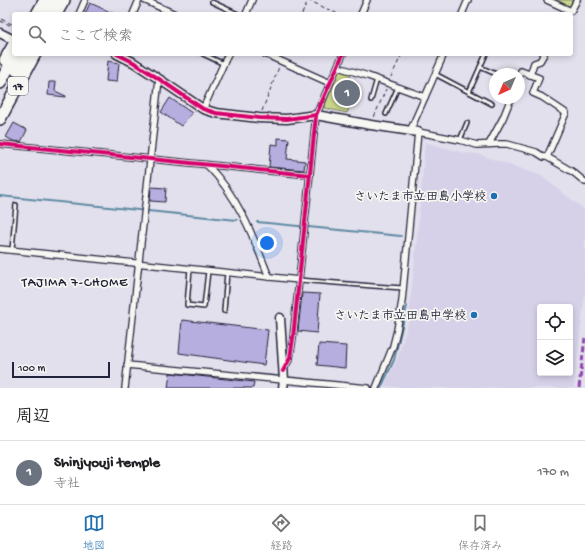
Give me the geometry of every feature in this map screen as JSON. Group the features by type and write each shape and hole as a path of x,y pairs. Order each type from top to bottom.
{"highway":[{"path":"31,12 37,0"},
{"path":"38,12 45,0"},
{"path":"49,12 55,0"},
{"path":"57,12 64,0"},
{"name":"17","path":"0,70 12,48"},
{"path":"0,83 15,56"},
{"path":"0,103 25,56"},
{"name":"17","path":"0,119 34,56"}],"street":[{"path":"79,12 85,0"},
{"path":"134,12 139,0"},
{"path":"144,0 171,12"},
{"path":"247,12 252,0"},
{"path":"362,12 367,0"},
{"path":"463,12 468,0"},
{"path":"547,0 566,12 571,11 577,0"},
{"path":"0,33 12,39"},
{"path":"122,56 159,79 203,110 259,118 287,119 316,115 460,140 477,145 507,144 536,152 573,172 585,182"},
{"path":"203,110 227,56"},
{"path":"270,56 330,84"},
{"path":"283,371 290,358 293,338 316,115 342,56"},
{"path":"376,388 397,330 403,288 414,132 425,97 443,56"},
{"path":"530,75 534,64 540,61 543,56"},
{"path":"338,67 377,79 425,97"},
{"path":"525,73 539,78 533,93 542,97 566,113 546,157"},
{"path":"125,388 159,79"},
{"path":"489,144 509,104"},
{"path":"0,144 310,175"},
{"path":"207,165 225,186 244,218 270,277"},
{"path":"0,249 300,280"},
{"path":"280,318 283,384"},
{"path":"127,365 283,384 368,388"}],"lane":[{"path":"212,2 234,12"},
{"path":"207,56 224,64"},
{"path":"469,92 485,56"},
{"path":"480,67 489,71"},
{"path":"435,74 489,102"},
{"path":"371,100 377,79"},
{"path":"386,114 398,87"},
{"path":"460,140 467,123"},
{"path":"12,250 16,205"},
{"path":"190,268 187,305 204,307 208,270"},
{"path":"224,311 227,272"},
{"path":"300,280 403,288"}],"path":[{"path":"303,12 308,0 334,12"},
{"path":"259,118 281,61"}],"shaded area":[{"name":"さいたま市立田島中学校","path":"425,142 464,153 478,154 540,175 585,210 585,293 574,388 403,388 384,386 398,357 408,323"}],"green space":[{"path":"556,0 575,0 570,9 555,2"},
{"path":"340,71 351,74 347,83 344,83 339,98 351,102 347,113 324,108"}],"building":[{"path":"90,3 110,12 86,12"},
{"path":"108,61 119,63 117,82 106,81"},
{"path":"49,82 56,82 55,91 66,97 48,95"},
{"path":"170,98 192,113 181,126 161,112"},
{"path":"14,123 27,130 21,142 13,141 6,137"},
{"path":"278,138 289,139 287,159 305,161 304,170 269,167 271,144 278,145"},
{"path":"151,187 166,188 165,202 150,201"},
{"path":"302,293 320,294 317,333 298,331"},
{"path":"182,320 268,330 264,365 179,353"},
{"path":"319,344 346,346 345,368 317,365"},
{"path":"170,373 254,382 253,388 168,388"}],"waterway":[{"path":"0,196 237,220"},
{"path":"257,222 401,236"},
{"path":"381,388 394,360 407,306"}],"marked path":[{"path":"579,388 585,338"}],"cycle path":[{"path":"121,56 133,62 203,109 216,113 259,118 287,119 316,115"},
{"path":"283,371 290,358 293,338 316,115 342,56"},
{"path":"0,144 310,175"}],"place":[{"name":"Shinjyouji temple","path":"347,93"},
{"name":"さいたま市立田島小学校","path":"494,196"},
{"name":"さいたま市立田島中学校","path":"474,315"}],"district":[{"name":"TAJIMA 7-CHOME","path":"75,281"}]}
